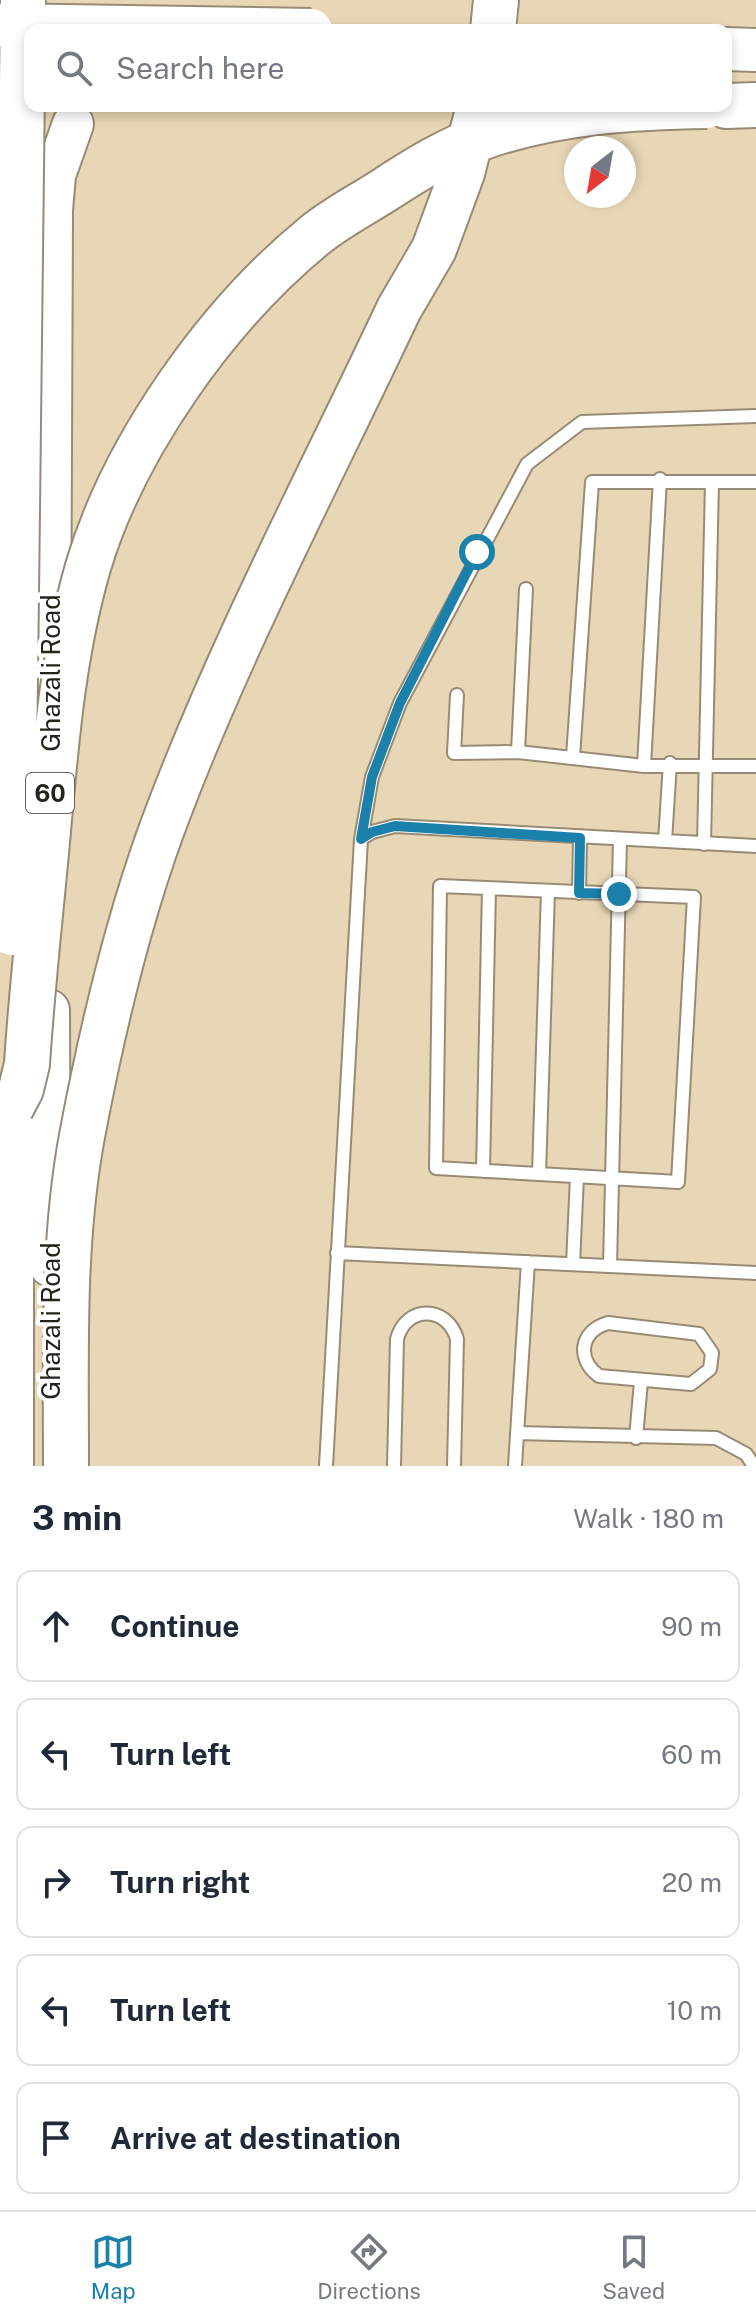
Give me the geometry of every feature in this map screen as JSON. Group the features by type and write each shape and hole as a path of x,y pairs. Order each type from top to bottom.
{"highway":[{"name":"Ghazali Road","path":"11,1108 17,123 23,0"},
{"path":"50,24 52,0"},
{"path":"494,24 496,0"},
{"path":"0,25 24,25"},
{"path":"732,49 756,50"},
{"path":"732,106 756,105"},
{"path":"66,1466 66,1286 82,1138 117,979 168,812 216,699 399,309 434,249 462,173 477,112"},
{"path":"11,1108 21,1089 27,1064 65,662 89,566 110,507 137,451 178,390 256,292 316,234 414,170 487,136 565,116 603,112"},
{"name":"60","path":"11,1108 11,1466"}],"main road":[{"path":"151,24 156,0"},
{"path":"17,123 32,138 87,115"},
{"name":"Ghazali Road","path":"49,1466 52,210 55,175 87,115"}],"lane":[{"path":"326,1466 361,839 372,777 400,703 527,464 582,422 756,416"},
{"path":"644,766 660,479"},
{"path":"573,757 592,482 660,479 756,482"},
{"path":"704,844 703,764 712,482"},
{"path":"518,752 526,589"},
{"path":"457,695 454,753 518,752 644,766 670,763 756,766"},
{"path":"665,841 670,763"},
{"path":"361,839 372,832 395,826 756,846"},
{"path":"579,893 580,838"},
{"path":"610,1266 620,839"},
{"path":"440,886 548,891 694,897 678,1182 436,1168 440,886"},
{"path":"483,1171 489,889"},
{"path":"539,1174 548,891"},
{"path":"573,1264 577,1176"},
{"path":"337,1253 756,1273"},
{"path":"515,1466 528,1262"},
{"path":"394,1466 397,1339 405,1321 423,1313 433,1313 449,1322 457,1339 454,1466"},
{"path":"608,1323 692,1331 710,1345 713,1361 699,1381 691,1384 641,1381 608,1379 591,1371 583,1346 592,1330 608,1323"},
{"path":"636,1438 641,1381"},
{"path":"517,1433 716,1438 746,1454 754,1466"}],"shaded area":[{"path":"0,0 756,0 756,1466 0,1466"}],"route":[{"path":"477,552 400,703 372,777 361,839 372,832 395,826 580,838 579,893 619,894"}]}
